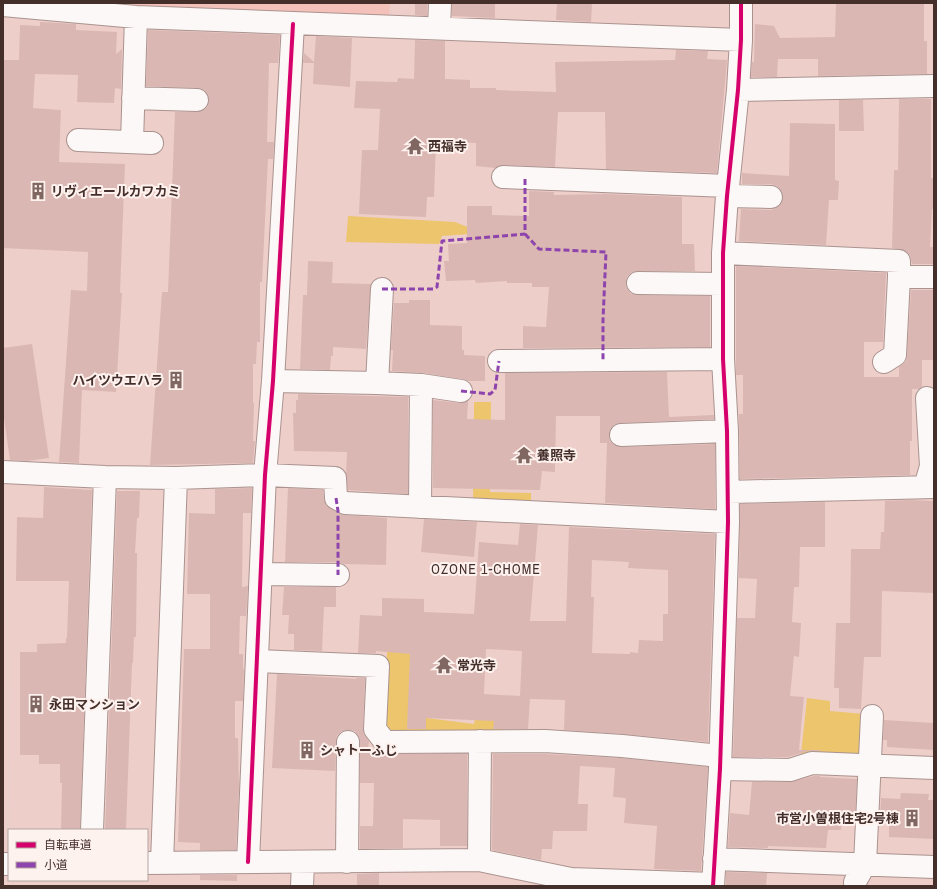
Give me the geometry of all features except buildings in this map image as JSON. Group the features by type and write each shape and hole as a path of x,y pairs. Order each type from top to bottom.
{"street":[{"path":"438,28 440,3"},
{"path":"176,478 155,863 479,860 570,879 713,885 720,762 728,522 728,431 723,360 723,253 727,191 738,90 742,3"},
{"path":"3,5 136,17 741,40"},
{"path":"78,140 142,142 133,98 136,17"},
{"path":"248,862 265,475 273,381 293,24"},
{"path":"738,90 934,86 934,83"},
{"path":"133,98 196,100"},
{"path":"503,177 727,191 771,197"},
{"path":"723,253 899,261 895,355 884,362"},
{"path":"899,277 934,277"},
{"path":"638,283 722,284"},
{"path":"377,383 382,289"},
{"path":"499,361 723,360"},
{"path":"273,381 421,385 461,390"},
{"path":"420,507 421,385"},
{"path":"728,492 929,487 931,466 927,398"},
{"path":"621,435 728,431"},
{"path":"3,472 105,477 176,478 265,475 335,478 336,498 345,504 728,522"},
{"path":"92,829 105,477"},
{"path":"261,574 338,575"},
{"path":"257,661 378,666 375,728 385,742 545,741 622,746 720,762 790,770 812,763 934,768"},
{"path":"855,886 855,882 865,864 872,716"},
{"path":"479,860 480,741"},
{"path":"347,862 348,742"},
{"path":"714,858 934,867"},
{"path":"302,886 303,862"}],"path":[{"path":"3,554 7,608 9,784 6,857"}],"shaded area":[{"path":"76,3 390,3 389,16 382,20"},
{"path":"348,216 455,222 470,228 470,234 442,236 439,244 346,242"},
{"path":"474,402 491,402 490,492 531,493 531,504 473,503"},
{"path":"388,615 416,616 411,716 474,724 477,707 505,701 502,735 393,736 385,726"},
{"path":"807,698 830,701 830,711 864,714 863,750 857,756 801,754"}],"marked path":[{"path":"382,289 433,289 437,287 442,241 525,234 525,178"},
{"path":"525,234 539,249 606,252 603,361"},
{"path":"461,391 490,394 495,390 499,361"},
{"path":"336,498 338,511 338,575"}],"cycle path":[{"path":"713,886 720,769 728,522 727,431 723,359 723,253 727,196 738,90 741,40 741,3"},
{"path":"248,862 265,475 273,381 293,24"}],"place":[{"name":"西福寺","path":"415,146"},
{"name":"リヴィエールカワカミ","path":"38,191"},
{"name":"ハイツウエハラ","path":"176,380"},
{"name":"養照寺","path":"524,455"},
{"name":"常光寺","path":"444,665"},
{"name":"永田マンション","path":"36,704"},
{"name":"シャトーふじ","path":"307,750"},
{"name":"市営小曽根住宅2号棟","path":"912,818"}],"district":[{"name":"OZONE 1-CHOME","path":"486,569"}]}
